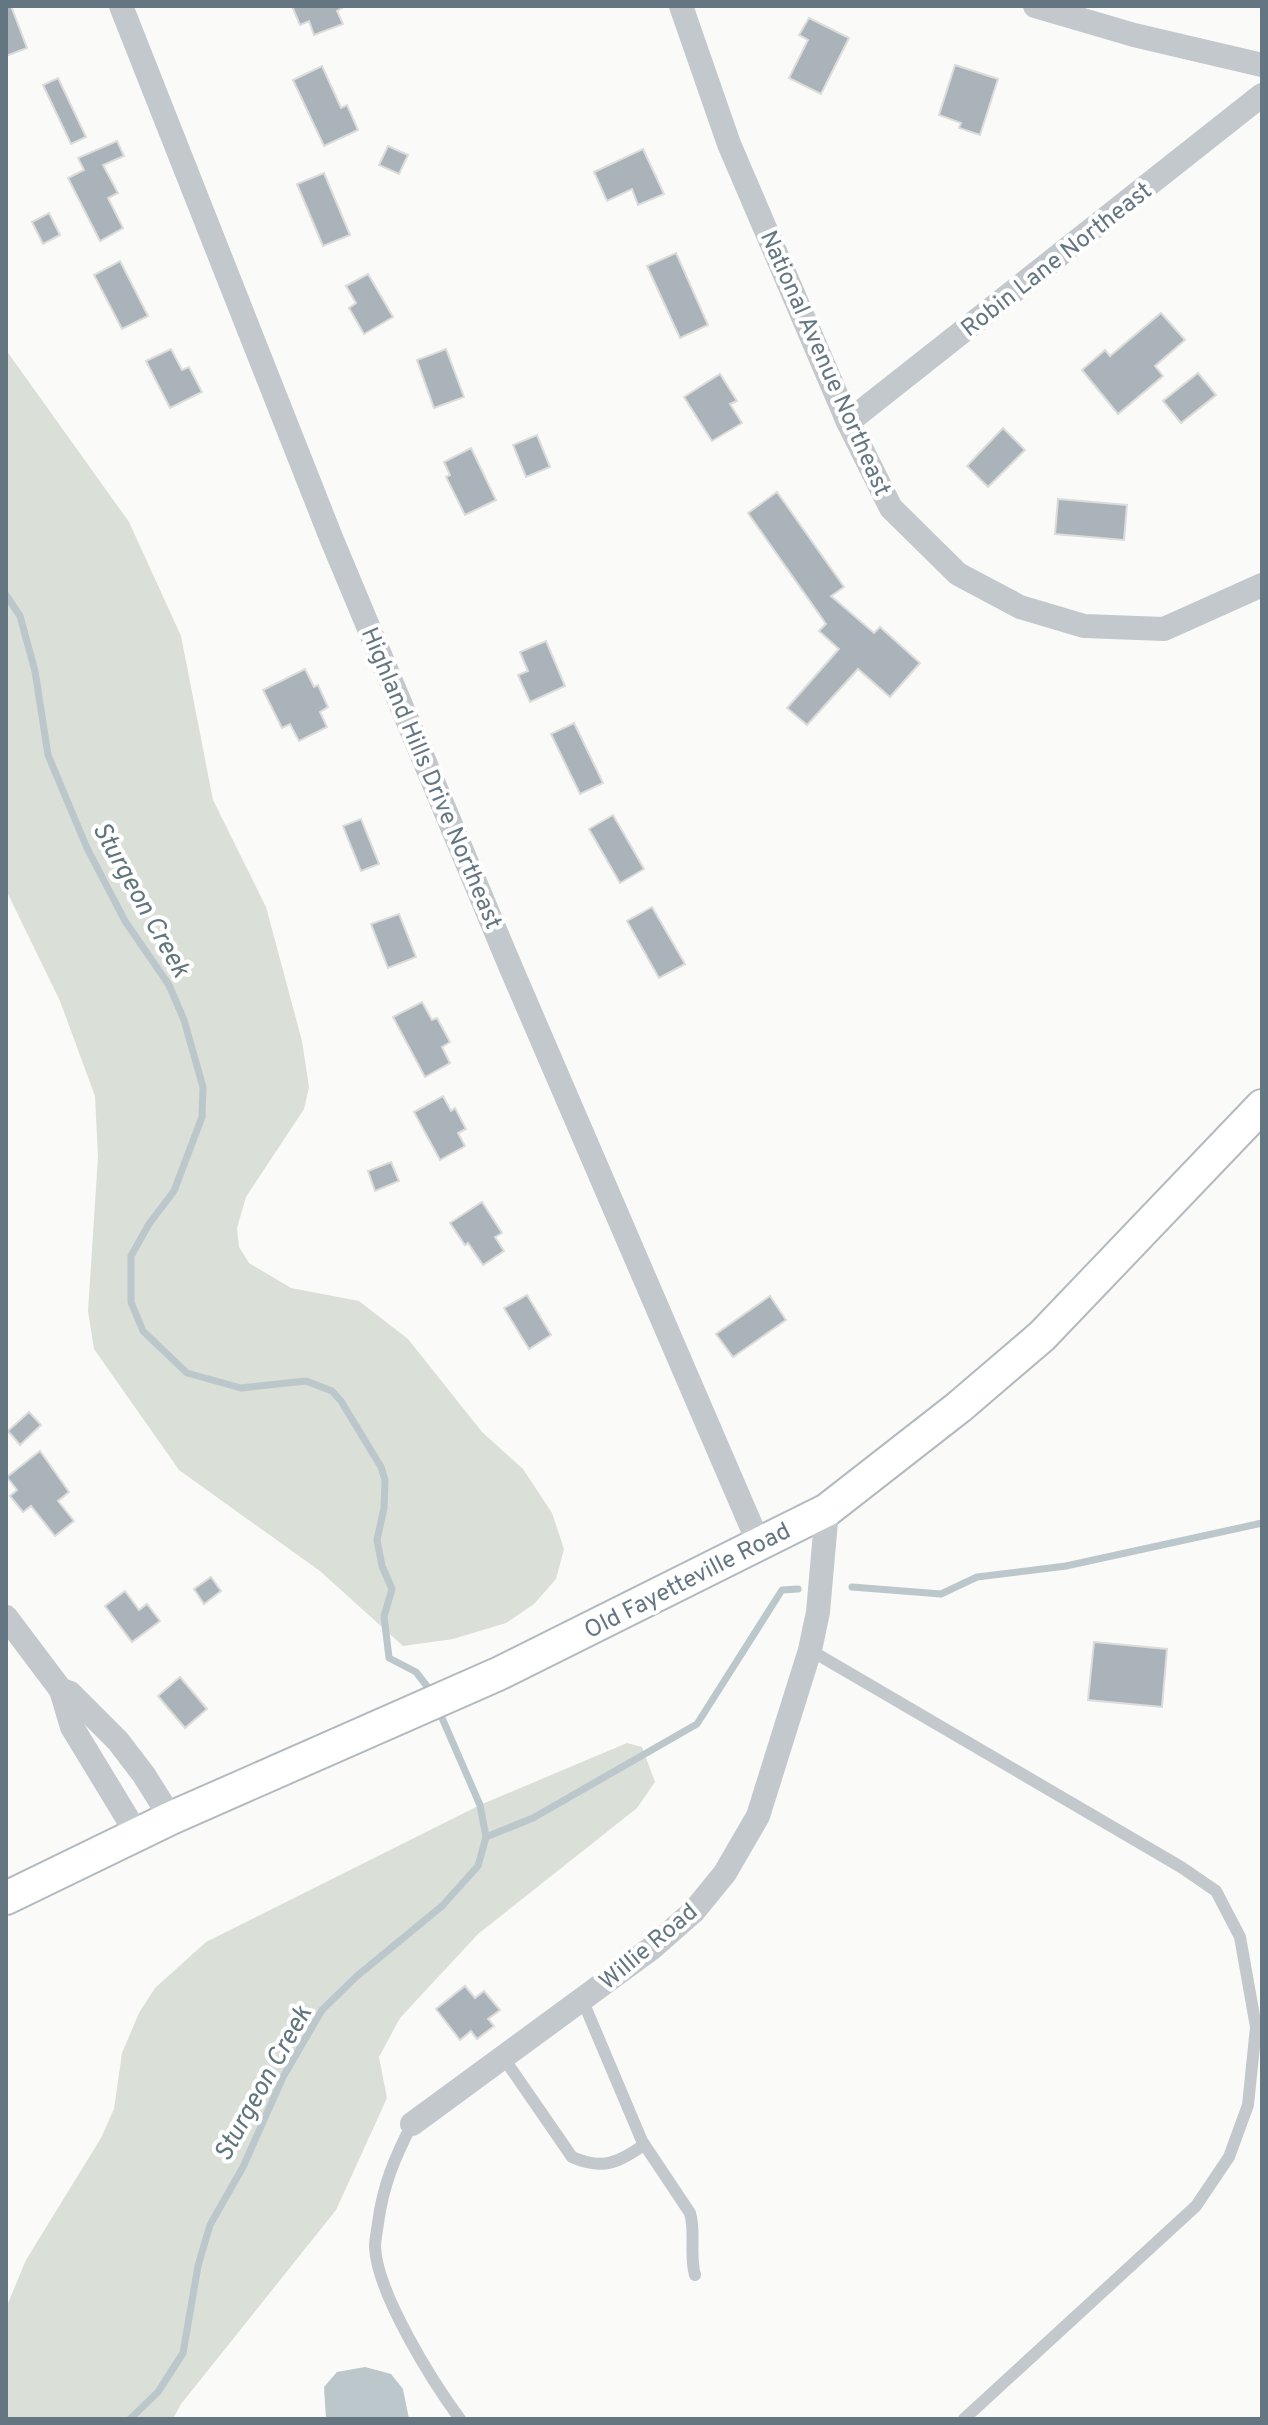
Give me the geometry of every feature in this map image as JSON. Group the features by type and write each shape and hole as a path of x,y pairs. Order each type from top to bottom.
{"street":[{"name":"Highland Hills Drive Northeast","path":"121,6 332,540 511,968 759,1544"},
{"name":"National Avenue Northeast","path":"681,6 729,144 848,422 891,508 958,574 1020,607 1084,626 1164,629 1262,585"},
{"path":"1035,6 1134,35 1262,65"},
{"name":"Robin Lane Northeast","path":"848,422 1262,95"},
{"name":"Old Fayetteville Road","path":"6,1898 171,1818 498,1674 827,1510 959,1407 1042,1336 1262,1106"},
{"name":"Willie Road","path":"412,2124 652,1948 694,1911 725,1873 758,1816 810,1650 818,1612 827,1510"},
{"path":"6,1617 61,1690 72,1727 137,1834"},
{"path":"61,1690 70,1693 118,1741 171,1818"}],"lane":[{"path":"810,1650 1181,1867 1216,1891 1240,1937 1256,2027 1248,2105 1229,2157 1196,2206 964,2419"},
{"path":"582,1999 644,2145 690,2213 693,2224 691,2260 695,2275"},
{"path":"503,2057 572,2157 585,2163 602,2165 619,2161 644,2145"},
{"path":"412,2124 382,2193 375,2248 384,2288 437,2388 460,2419"}],"shaded area":[{"path":"6,350 129,522 181,636 213,800 266,907 302,1041 309,1087 304,1109 246,1197 237,1228 239,1247 249,1263 291,1288 359,1301 408,1339 482,1432 523,1469 552,1513 564,1549 556,1579 534,1604 506,1623 453,1639 403,1646 320,1571 179,1470 94,1349 88,1311 98,1157 95,1096 60,1001 6,890"},
{"path":"627,1743 642,1747 655,1782 637,1808 478,1934 400,2018 379,2057 387,2098 336,2210 181,2404 173,2419 6,2419 6,2308 26,2260 101,2138 114,2109 122,2053 139,2013 155,1988 206,1942 480,1805"},
{"path":"365,2367 391,2374 403,2389 409,2419 326,2419 324,2387 337,2372"}],"building":[{"path":"6,6 11,6 27,48 6,56"},
{"path":"292,6 345,6 337,11 343,24 314,35 309,21 300,25"},
{"path":"809,18 849,38 821,94 789,78 808,40 799,35"},
{"path":"955,65 998,79 980,135 959,128 961,123 939,115"},
{"path":"322,66 341,108 347,105 358,130 324,146 293,80"},
{"path":"58,78 86,137 71,144 43,85"},
{"path":"117,141 124,156 103,165 118,193 108,198 123,228 100,241 68,178 84,170 78,158"},
{"path":"388,146 408,155 399,174 379,165"},
{"path":"643,149 664,194 638,205 632,189 607,201 594,172"},
{"path":"324,173 350,235 323,246 297,184"},
{"path":"49,213 60,235 43,244 32,222"},
{"path":"676,253 708,325 680,338 647,266"},
{"path":"120,261 148,316 122,329 94,275"},
{"path":"368,274 393,317 364,334 349,308 356,303 346,286"},
{"path":"1161,313 1185,340 1155,366 1163,376 1118,414 1082,370 1105,350 1110,356"},
{"path":"171,349 182,370 189,367 202,392 170,408 146,361"},
{"path":"446,349 464,397 434,408 417,360"},
{"path":"1198,373 1216,395 1181,423 1163,401"},
{"path":"720,374 737,401 730,404 742,423 712,441 684,397"},
{"path":"1003,428 1025,450 988,487 967,466"},
{"path":"537,435 550,467 526,477 513,445"},
{"path":"471,448 496,500 465,515 446,477 450,475 444,462"},
{"path":"777,492 844,587 831,596 874,633 880,627 920,663 890,697 858,669 807,725 787,708 839,649 819,631 826,624 748,513"},
{"path":"1058,499 1127,505 1124,540 1055,534"},
{"path":"546,641 565,686 530,702 518,675 528,671 520,652"},
{"path":"305,669 314,687 318,685 328,707 320,712 327,727 299,741 290,724 282,728 263,690"},
{"path":"574,723 603,783 580,794 551,734"},
{"path":"613,815 644,869 620,883 589,829"},
{"path":"361,819 379,864 361,871 343,826"},
{"path":"652,907 685,964 659,978 627,921"},
{"path":"399,914 416,957 388,968 371,924"},
{"path":"422,1002 432,1020 437,1018 450,1042 442,1047 450,1063 425,1077 393,1017"},
{"path":"443,1096 451,1111 455,1108 466,1129 458,1133 465,1146 440,1160 414,1112"},
{"path":"391,1162 399,1181 375,1191 368,1171"},
{"path":"482,1202 502,1233 495,1237 504,1251 483,1265 450,1223"},
{"path":"527,1295 551,1335 529,1349 504,1308"},
{"path":"770,1296 786,1320 733,1357 716,1334"},
{"path":"29,1412 41,1425 20,1445 8,1431"},
{"path":"40,1451 69,1492 58,1501 74,1521 55,1536 31,1506 23,1512 10,1496 17,1490 7,1477"},
{"path":"211,1577 221,1591 204,1604 194,1589"},
{"path":"125,1591 139,1610 147,1604 160,1621 132,1642 105,1606"},
{"path":"1094,1642 1167,1649 1162,1707 1088,1700"},
{"path":"180,1677 207,1709 185,1728 158,1696"},
{"path":"465,1986 475,1998 484,1991 500,2010 488,2019 494,2026 477,2039 471,2031 460,2040 436,2009"}],"waterway":[{"name":"Sturgeon Creek","path":"6,595 20,616 35,671 48,755 87,848 125,921 169,985 184,1020 203,1087 202,1117 174,1191 149,1224 131,1256 131,1302 143,1331 187,1373 241,1388 306,1381 332,1391 341,1401 381,1467 385,1480 384,1508 377,1540 382,1566 392,1589 384,1616 389,1658 416,1672 430,1690"},
{"path":"852,1587 941,1594 977,1577 1066,1566 1262,1523"},
{"path":"486,1837 533,1818 697,1724 782,1590 798,1589"},
{"name":"Sturgeon Creek","path":"130,2419 158,2392 183,2353 198,2266 210,2225 243,2167 283,2077 322,2010 357,1976 442,1906 478,1866 486,1837 480,1805 442,1718"}]}
